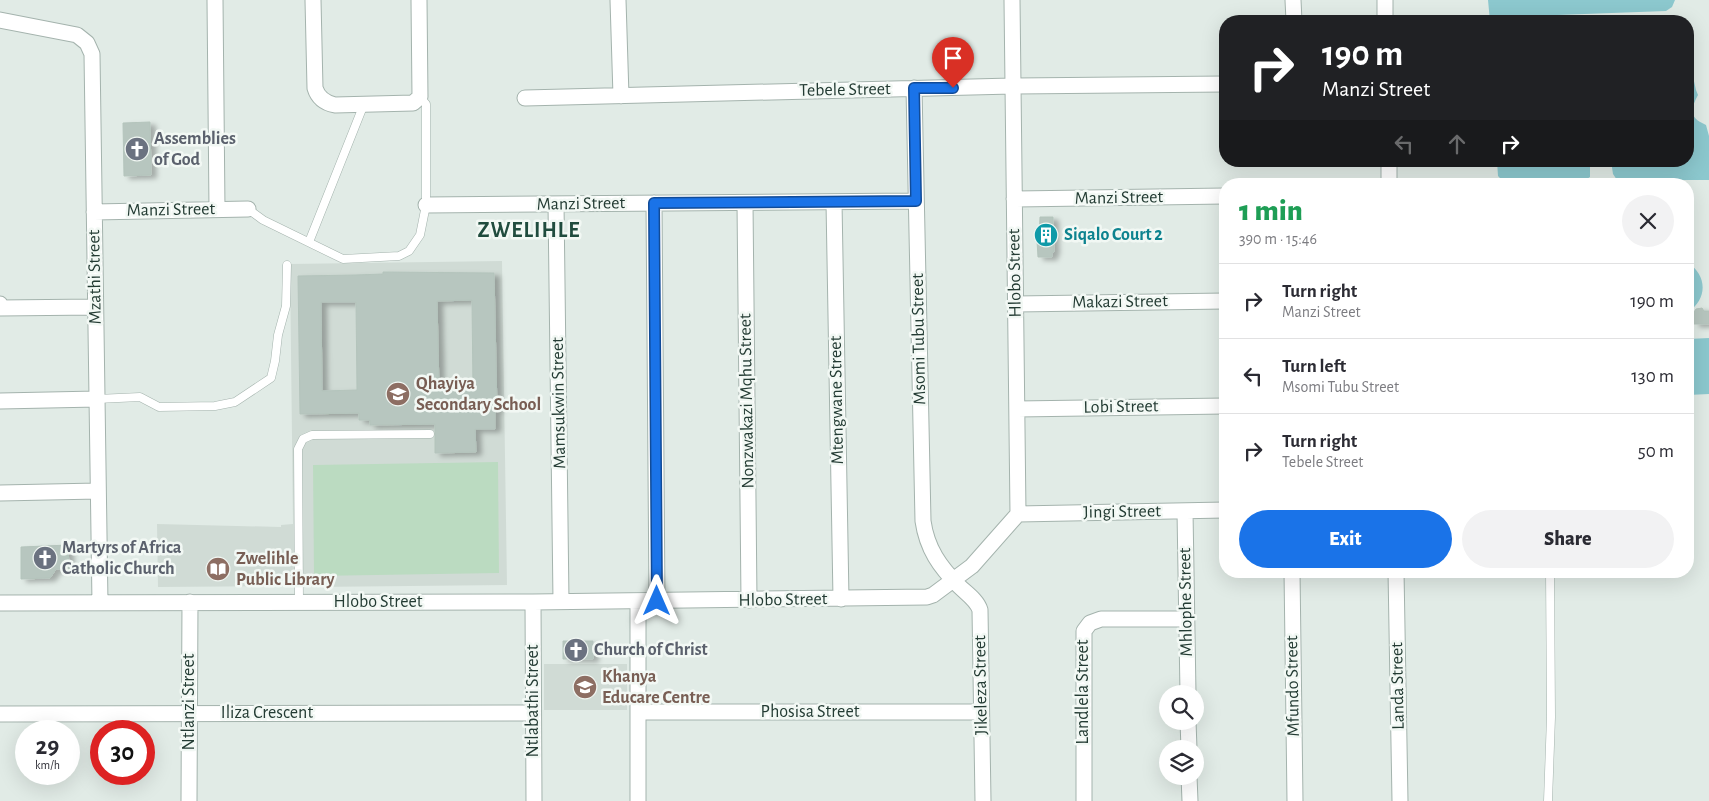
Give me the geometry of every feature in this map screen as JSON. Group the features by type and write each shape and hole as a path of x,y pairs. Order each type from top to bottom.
{"street":[{"path":"215,0 217,209"},
{"path":"313,0 314,84 320,97 329,104 413,103 420,97 419,0"},
{"path":"618,0 621,96"},
{"name":"Hlobo Street","path":"0,604 561,602 927,598 972,566 1018,514 1012,0"},
{"path":"1293,0 1294,15"},
{"path":"1384,0 1385,15"},
{"name":"Mzathi Street","path":"0,20 71,32 83,38 90,48 92,59 100,603"},
{"name":"Tebele Street","path":"525,98 1012,86 1219,84"},
{"name":"Msomi Tubu Street","path":"914,88 923,522 925,534 934,555 953,580"},
{"name":"Manzi Street","path":"1014,200 1219,196"},
{"name":"Manzi Street","path":"426,206 916,201"},
{"name":"Nonzwakazi Mqhu Street","path":"745,202 749,600"},
{"name":"Mtengwane Street","path":"834,202 841,599"},
{"path":"654,203 657,601"},
{"name":"Mamsukwin Street","path":"556,204 561,602"},
{"name":"Manzi Street","path":"94,212 248,209"},
{"name":"Makazi Street","path":"1015,304 1219,301"},
{"path":"0,306 96,307"},
{"path":"0,401 97,399"},
{"name":"Lobi Street","path":"1017,409 1219,406"},
{"path":"0,493 98,491"},
{"name":"Jingi Street","path":"1018,514 1219,510"},
{"name":"Mhlophe Street","path":"1185,511 1188,685"},
{"name":"Mfundo Street","path":"1292,578 1295,801"},
{"name":"Landa Street","path":"1396,578 1400,801"},
{"name":"Jikeleza Street","path":"953,580 976,603 980,610 982,801"},
{"path":"638,601 638,801"},
{"name":"Ntlanzi Street","path":"189,801 190,602"},
{"name":"Ntlabathi Street","path":"533,602 534,801"},
{"name":"Landlela Street","path":"1084,801 1082,636 1086,626 1095,620 1101,619 1186,618"},
{"name":"Phosisa Street","path":"638,712 981,712"},
{"name":"Iliza Crescent","path":"0,714 533,713"},
{"path":"1190,785 1190,801"}],"lane":[{"path":"248,209 263,220 343,259 399,256 409,251 420,235 426,206 426,104 420,97"},
{"path":"309,242 364,104"},
{"path":"97,399 140,397 159,407 215,406 235,402 271,378 278,335 286,306 286,265"},
{"path":"300,602 298,449 303,439 312,434 430,434"},
{"path":"1548,801 1551,718 1550,578"}],"shaded area":[{"name":"Qhayiya Secondary School","path":"502,261 507,585 312,587 308,584 288,584 285,580 282,580 282,586 158,587 157,524 281,527 281,525 293,524 290,264"},
{"name":"Khanya Educare Centre","path":"544,664 627,664 627,710 544,710"}],"green space":[{"path":"498,462 499,573 314,576 313,465"}],"water":[{"path":"1488,0 1675,0 1672,7 1666,11 1557,15 1489,15"},
{"path":"1694,81 1696,90 1698,95 1694,103"},
{"path":"1694,116 1706,125 1709,136 1709,180 1694,180 1694,178 1616,178 1612,167 1694,167"},
{"path":"1497,167 1590,167 1588,178 1500,178"},
{"path":"1694,268 1702,280 1703,287 1702,294 1695,307"},
{"path":"1709,338 1709,394 1694,395 1694,339"}],"building":[{"name":"Assemblies of God","path":"150,122 151,175 124,176 123,123"},
{"name":"Siqalo Court 2","path":"1040,217 1053,217 1054,252 1052,252 1052,257 1038,257 1037,241 1039,241"},
{"path":"383,272 494,273 497,410 495,411 495,429 475,429 476,452 435,453 435,424 370,425 370,420 359,420 359,413 300,414 298,276 383,274","holes":["472,300 473,389 439,389 437,301","321,302 356,302 357,390 322,391"]},
{"path":"1702,308 1704,311 1709,311 1709,324 1694,324 1694,312 1696,309"},
{"name":"Martyrs of Africa Catholic Church","path":"68,545 69,569 56,569 50,578 21,579 21,547"},
{"name":"Church of Christ","path":"563,641 593,641 593,659 563,659"}],"place":[{"name":"Assemblies of God","path":"137,149"},
{"name":"Siqalo Court 2","path":"1046,235"},
{"name":"Qhayiya Secondary School","path":"398,394"},
{"name":"Martyrs of Africa Catholic Church","path":"45,558"},
{"name":"Zwelihle Public Library","path":"218,569"},
{"name":"Church of Christ","path":"576,650"},
{"name":"Khanya Educare Centre","path":"585,687"}],"district":[{"name":"ZWELIHLE","path":"529,230"}],"route":[{"path":"657,601 654,203 916,201 914,88 953,88"}]}
